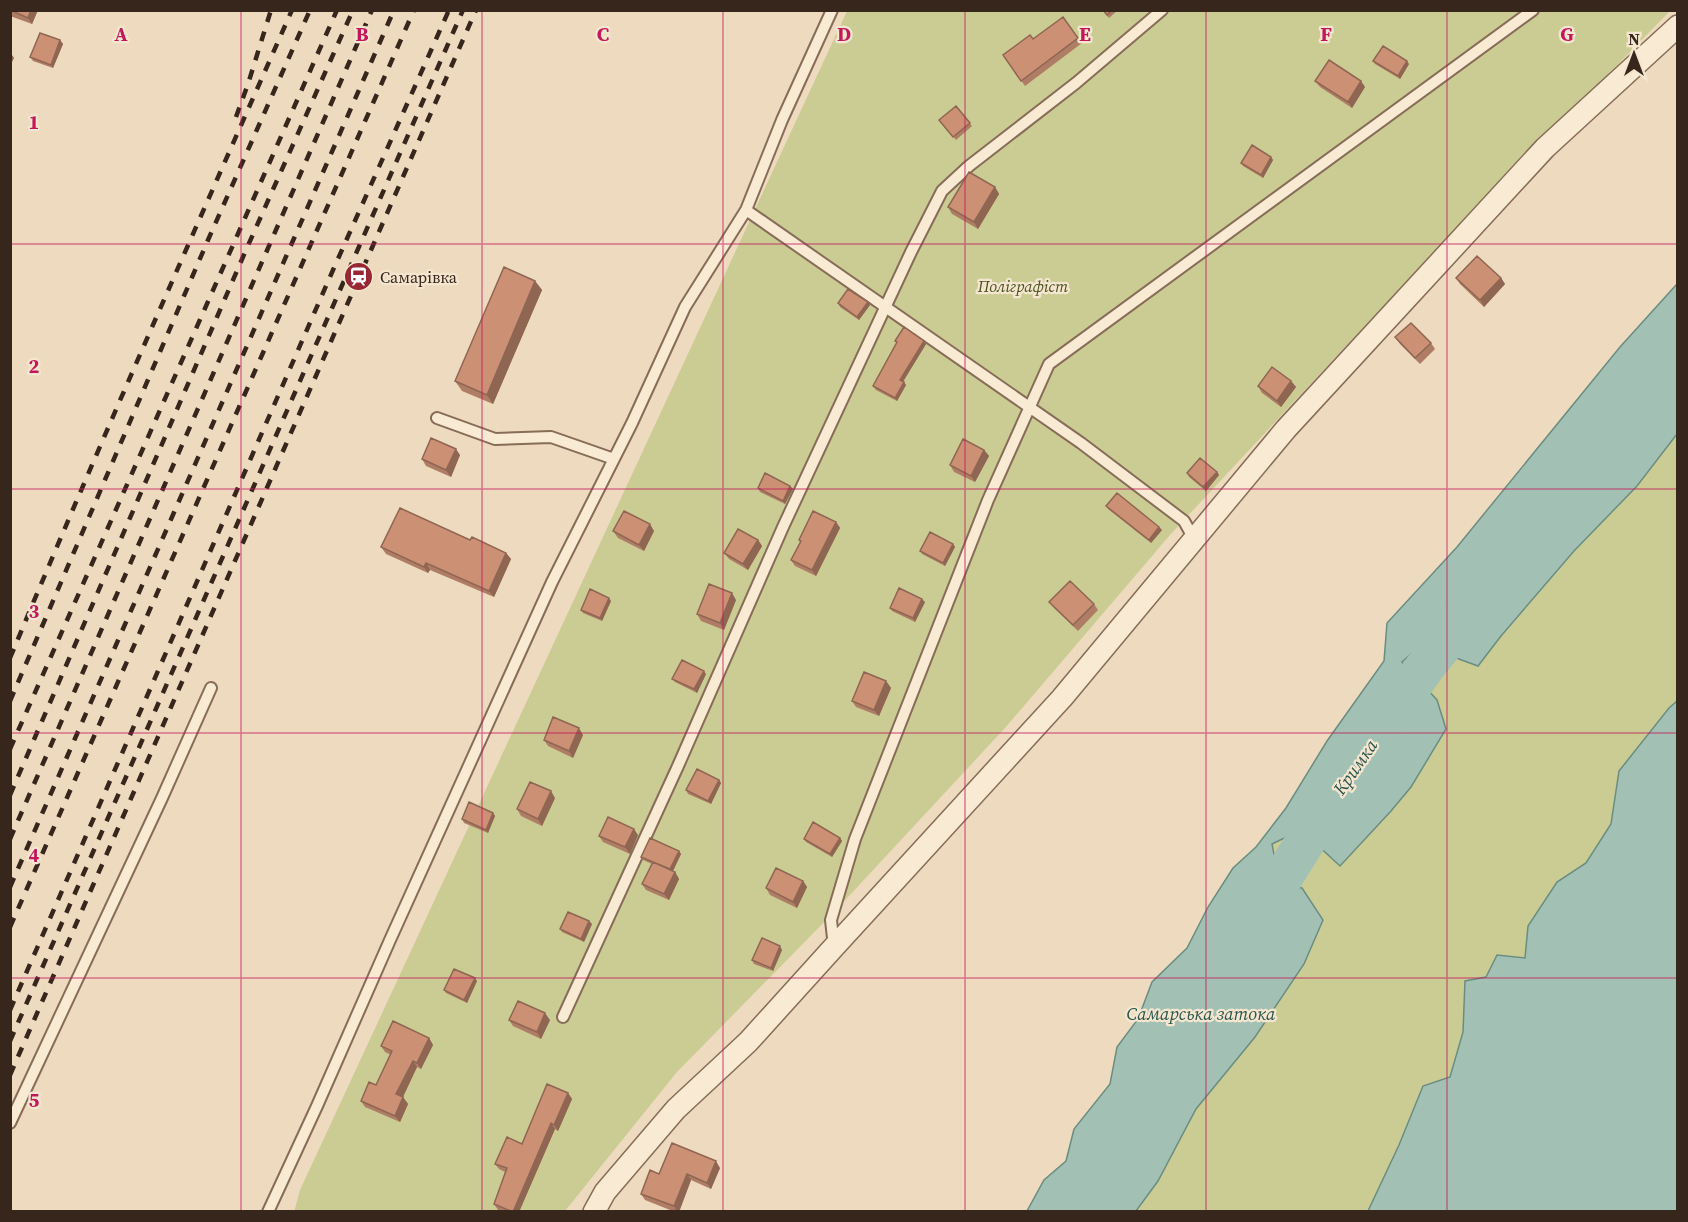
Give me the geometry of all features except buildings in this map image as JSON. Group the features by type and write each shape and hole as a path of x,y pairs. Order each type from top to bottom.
{"street":[{"path":"594,1212 605,1192 676,1109 748,1042 1062,698 1286,429 1545,148 1677,26"}],"lane":[{"path":"268,1212 313,1117 394,930 552,582 614,459 686,307 746,210 782,120 832,10"},
{"path":"562,1017 678,766 783,527 942,191 969,166 1076,83 1162,10"},
{"path":"834,947 831,920 855,839 987,500 1049,364 1533,10"},
{"path":"746,210 1081,443 1184,521 1194,539"},
{"path":"437,418 495,439 550,437 614,459"},
{"path":"10,1123 211,688"}],"green space":[{"name":"Поліграфіст","path":"847,11 1670,11 1412,275 1170,535 1005,728 836,910 677,1072 565,1211 294,1212 300,1190"},
{"path":"1677,434 1677,701 1619,771 1611,824 1586,863 1557,882 1525,958 1486,977 1465,981 1463,1032 1450,1077 1423,1086 1368,1211 1136,1212 1158,1181 1196,1109 1255,1037 1304,964 1323,921 1280,886 1271,844 1301,830 1340,865 1391,811 1437,700 1402,662 1421,645 1478,666 1574,551 1637,486"}],"water":[{"name":"Самарська затока","path":"1677,284 1677,434 1637,486 1574,551 1478,666 1421,645 1402,662 1437,700 1446,729 1411,787 1340,866 1301,830 1272,844 1280,886 1302,888 1323,920 1304,964 1255,1037 1196,1109 1158,1181 1136,1211 1027,1211 1044,1180 1066,1161 1074,1129 1110,1084 1117,1047 1138,1019 1152,982 1187,948 1208,907 1233,868 1256,847 1286,808 1327,741 1384,661 1387,623 1457,547 1620,347"},
{"path":"1677,701 1677,1211 1368,1211 1423,1086 1450,1077 1463,1032 1465,981 1486,977 1497,955 1525,958 1528,926 1557,882 1586,863 1611,824 1619,771"}],"waterway":[{"name":"Кримка","path":"1385,724 1425,667 1473,608"},
{"name":"Кримка","path":"1250,930 1338,791"}],"railway":[{"path":"236,117 271,10"},
{"path":"10,658 114,414 292,10"},
{"path":"10,701 208,240 310,10"},
{"path":"10,749 337,10"},
{"path":"10,795 246,250 353,10"},
{"path":"10,839 372,10"},
{"path":"10,887 394,10"},
{"path":"10,927 414,10"},
{"path":"10,1010 449,10"},
{"path":"10,1041 463,10"},
{"path":"10,1075 476,10"}],"place":[{"name":"Самарівка","path":"359,277"}]}
